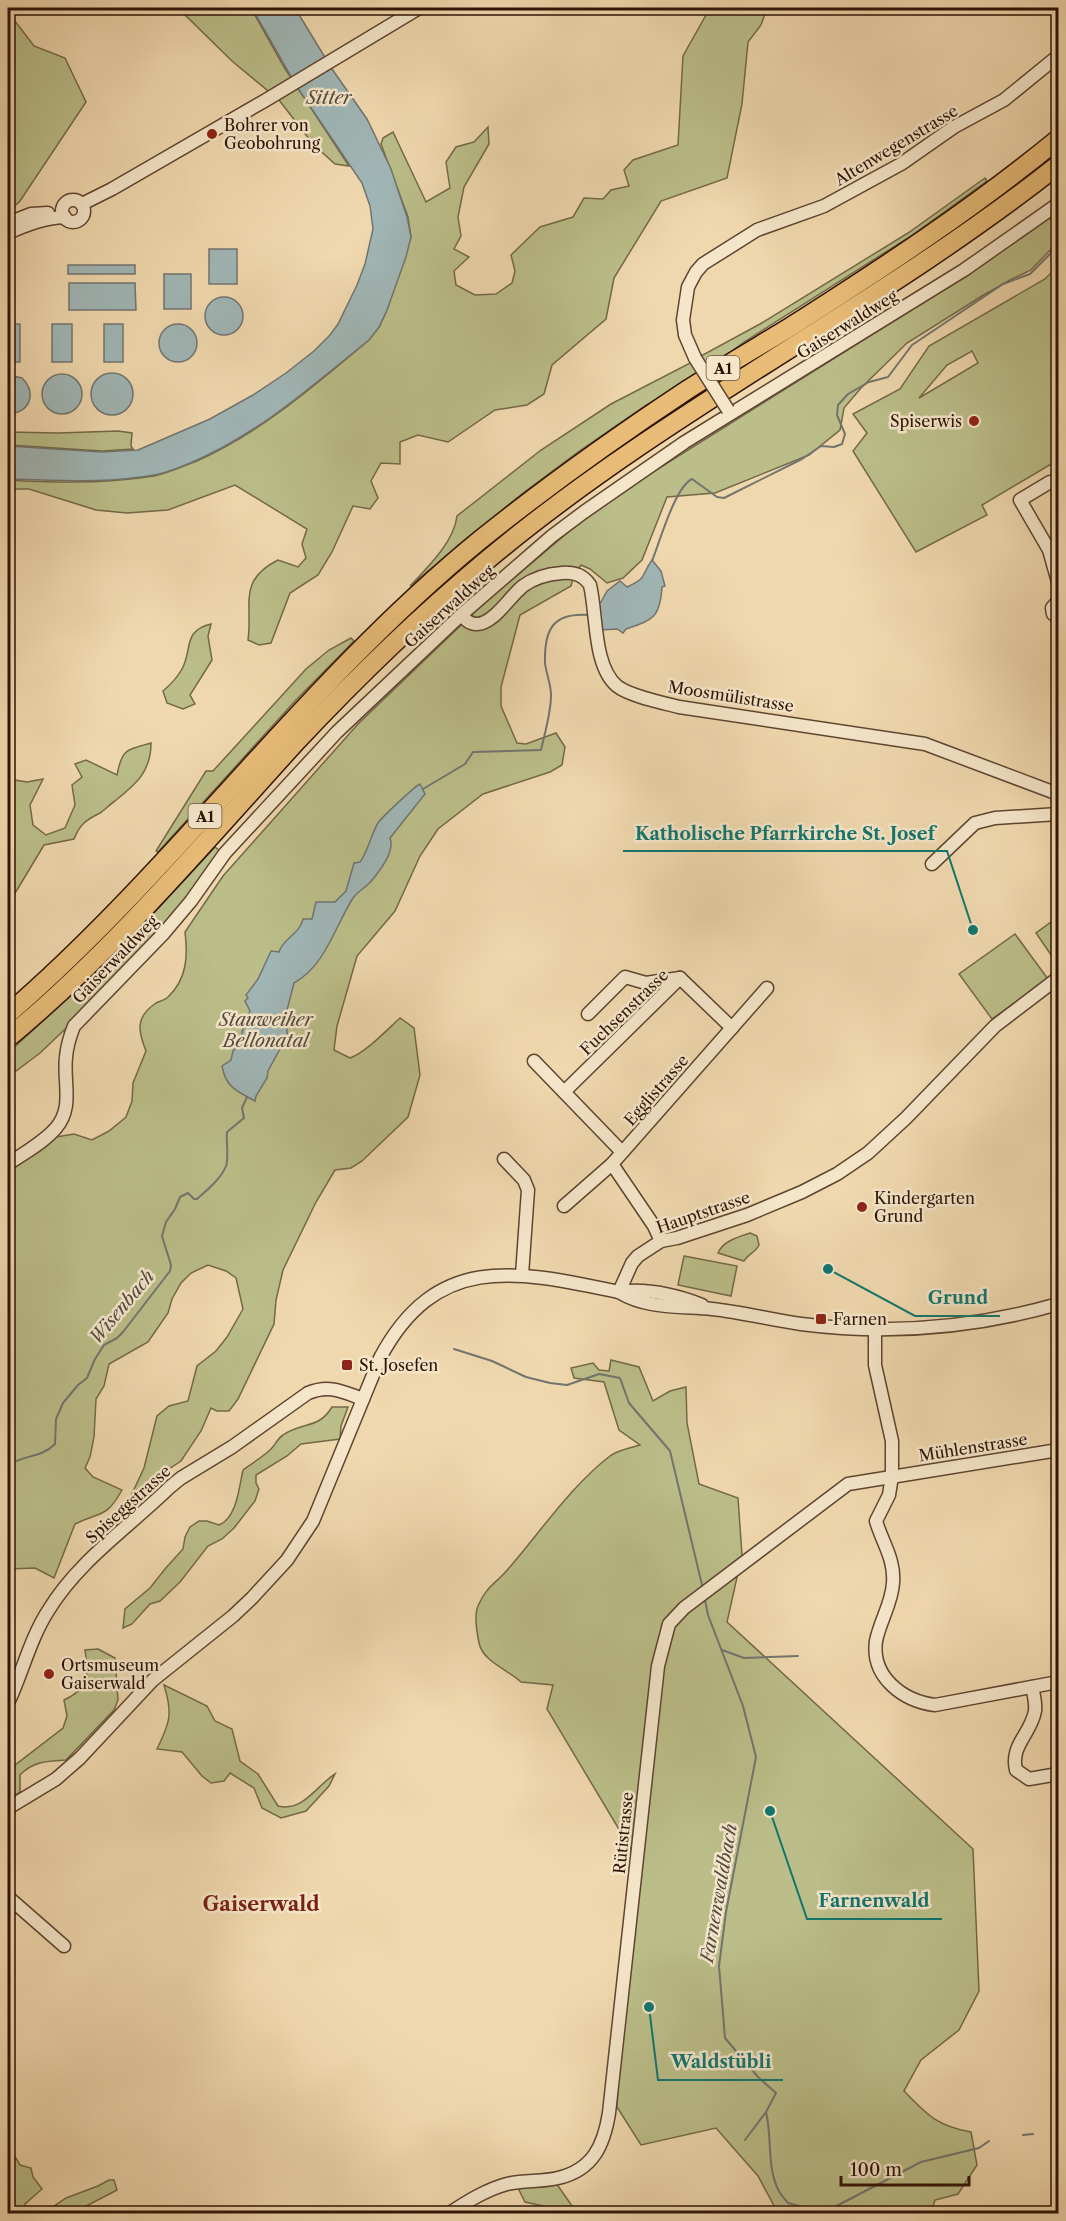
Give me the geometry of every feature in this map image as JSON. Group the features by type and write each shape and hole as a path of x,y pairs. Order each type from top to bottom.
{"highway":[{"name":"A1","path":"8,1014 110,918 312,699 398,612 479,541 574,468 687,390 928,237 1059,139"},
{"name":"A1","path":"8,1038 113,941 307,731 384,652 486,560 634,448 906,274 1059,165"}],"street":[{"path":"82,204 266,100 418,8"},
{"name":"Altenwegenstrasse","path":"729,412 695,358 685,335 683,320 688,287 703,264 757,230 824,206 890,170 954,127 1004,100 1059,56"},
{"path":"8,223 24,216 64,213 74,222 84,213 82,204 70,200 64,213 8,233"},
{"name":"Gaiserwaldweg","path":"8,1164 51,1134 64,1116 67,1107 65,1058 74,1026 164,933 191,901 225,853 337,732 461,615 584,512 685,442 729,412 964,270 1059,204"},
{"path":"1050,482 1020,500 1049,550 1059,582"},
{"name":"Moosmülistrasse","path":"461,615 469,623 477,625 488,621 522,587 537,578 568,572 585,578 590,585 603,666 618,687 656,702 679,707 925,744 1059,794"},
{"path":"1059,601 1053,605 1052,611 1059,618"},
{"path":"932,864 975,823 984,820 1059,814"},
{"path":"588,1014 625,977 646,983 680,978"},
{"name":"Fuchsenstrasse","path":"564,1092 680,978 732,1028"},
{"name":"Hauptstrasse","path":"619,1292 632,1263 638,1256 661,1241 678,1238 768,1206 829,1179 856,1161 880,1143 906,1118 1002,1020 1059,978"},
{"name":"Egglistrasse","path":"564,1206 612,1164 767,988"},
{"path":"534,1061 622,1152"},
{"path":"504,1159 524,1180 528,1190 522,1275"},
{"path":"612,1164 654,1226 661,1241"},
{"path":"8,1808 56,1779 80,1758 153,1680 233,1616 267,1584 299,1544 313,1521 391,1336 404,1319 427,1299 449,1287 477,1278 522,1275 619,1292 633,1290 657,1293 681,1298 712,1309 802,1324 875,1329 924,1328 978,1322 1059,1304"},
{"path":"875,1329 874,1365 892,1441 892,1476 889,1495 876,1521 892,1561 893,1573 893,1583 876,1646 876,1656 884,1676 904,1696 916,1702 935,1705 1059,1682"},
{"name":"Spiseggstrasse","path":"8,1703 39,1629 55,1600 91,1559 170,1487 232,1447 308,1393 332,1388 363,1400"},
{"name":"Mühlenstrasse","path":"892,1476 1059,1450"},
{"name":"Rütistrasse","path":"448,2214 481,2194 505,2185 527,2180 557,2178 573,2173 596,2154 602,2144 609,2113 658,1666 669,1624 684,1608 849,1484 892,1476"},
{"path":"1032,1687 1035,1711 1032,1723 1014,1755 1016,1770 1029,1779 1059,1774"},
{"path":"8,1897 64,1946"}],"green space":[{"path":"131,8 251,8 284,67 349,166 335,164 313,144 279,100 232,61 183,13 162,9 135,10"},
{"path":"710,8 767,8 761,25 748,42 742,104 727,178 661,201 614,278 606,319 552,365 544,394 527,405 495,410 448,442 418,435 400,442 400,464 381,463 371,481 378,498 370,509 353,506 332,552 318,575 290,593 271,643 259,645 248,640 252,585 265,568 278,560 298,567 306,558 302,544 307,529 235,485 168,510 127,513 96,510 29,489 8,489 8,480 81,482 136,479 160,475 197,461 266,422 369,340 379,327 387,310 411,237 408,217 381,144 383,138 393,132 426,202 450,188 446,162 456,147 474,142 488,127 489,144 464,187 458,217 461,236 454,249 469,257 454,271 456,285 475,295 496,294 512,283 515,271 511,255 540,227 573,217 584,198 603,199 611,190 629,186 624,170 633,160 678,145 683,56"},
{"path":"8,12 34,46 65,58 86,102 20,201 8,212"},
{"path":"985,178 987,181 911,236 744,342 709,368 645,406 578,452 523,493 410,586 446,545 457,516 541,450 611,404 760,324 908,233"},
{"path":"1058,209 1058,242 1031,270 982,296 907,343 844,408 840,430 809,455 715,493 667,497 642,560 623,578 607,583 590,569 581,565 574,575 571,586 520,615 501,687 501,706 517,743 526,744 556,733 565,747 562,765 550,772 483,794 438,829 420,856 395,911 357,956 337,1026 334,1050 350,1058 369,1046 400,1018 414,1028 420,1075 408,1117 362,1161 351,1168 335,1170 316,1202 283,1270 276,1300 274,1324 238,1399 229,1411 217,1411 211,1408 201,1431 181,1461 169,1469 150,1492 135,1504 130,1498 144,1468 157,1416 169,1406 188,1401 197,1366 216,1351 243,1309 236,1278 226,1271 208,1265 191,1273 181,1283 172,1299 168,1313 148,1342 109,1364 104,1386 96,1399 94,1437 85,1468 93,1477 122,1490 112,1506 102,1513 75,1524 54,1578 35,1568 8,1569 8,1169 56,1137 74,1134 92,1140 109,1131 126,1117 132,1101 133,1083 146,1051 140,1031 141,1019 149,1008 168,997 179,983 185,967 185,932 223,876 358,724 483,604 579,523 621,492 908,312"},
{"name":"Spiserwis","path":"1058,266 1058,298 1053,304 1058,313 1058,460 982,505 987,515 916,552 853,451 867,433 853,414 900,389 929,346 1045,279","holes":["972,351 978,363 919,398 947,365"]},
{"path":"118,431 132,433 131,446 133,449 102,451 8,445 8,432"},
{"path":"211,624 208,636 212,660 190,695 195,704 183,709 167,703 163,691 182,669 192,636 202,627"},
{"path":"351,638 354,641 295,701 158,852 156,851 206,771 213,771 306,669 329,650"},
{"path":"151,743 145,770 136,783 102,812 84,823 74,839 44,845 8,903 8,779 27,782 43,779 30,805 33,825 46,835 65,828 75,805 72,785 82,777 75,764 86,760 117,775 121,760 127,752"},
{"path":"215,847 221,852 190,898 80,1015 40,1053 8,1077 8,1053 117,953"},
{"path":"1058,917 1058,965 1036,933"},
{"path":"1015,934 1048,979 992,1019 959,974"},
{"path":"750,1233 757,1236 759,1245 744,1261 718,1253 727,1242"},
{"path":"684,1256 737,1266 731,1296 678,1285"},
{"path":"611,1360 639,1367 653,1401 670,1391 686,1387 687,1423 699,1484 738,1498 742,1555 727,1622 973,1849 979,1991 959,2030 921,2060 904,2091 919,2107 941,2123 971,2132 977,2165 958,2194 935,2200 931,2213 778,2213 758,2176 716,2128 641,2145 617,2107 632,1851 547,1709 553,1685 521,1682 491,1661 481,1650 476,1619 478,1606 488,1589 509,1568 583,1480 613,1454 640,1445 619,1430 604,1382 574,1378 571,1368 593,1363 599,1370 609,1371"},
{"path":"332,1407 348,1407 341,1426 340,1439 301,1444 287,1456 256,1475 259,1489 255,1501 234,1528 222,1539 208,1546 180,1582 160,1601 150,1604 132,1624 123,1628 125,1609 150,1588 183,1549 190,1527 199,1521 219,1525 230,1516 243,1470 268,1452 283,1435 316,1422"},
{"path":"98,1649 115,1658 118,1700 114,1710 66,1760 41,1763 25,1770 20,1775 20,1792 8,1800 8,1768 63,1728 67,1716 64,1700 79,1691 86,1680 85,1650"},
{"path":"164,1685 207,1706 215,1721 232,1729 240,1761 258,1774 278,1806 287,1807 302,1802 335,1774 329,1786 306,1811 281,1818 262,1808 254,1788 230,1773 224,1781 211,1783 182,1752 157,1749 169,1718 169,1703"},
{"path":"8,2149 20,2165 31,2168 33,2177 42,2189 25,2204 29,2213 8,2213 13,2194 8,2189"},
{"path":"114,2180 117,2190 73,2213 44,2213 66,2198"},
{"path":"556,2183 577,2213 554,2213 543,2206 525,2202 518,2188"}],"water":[{"name":"Sitter","path":"252,8 295,8 332,69 367,119 391,169 407,217 411,237 406,257 379,327 369,340 308,390 265,421 221,448 181,467 159,474 117,480 8,479 8,446 102,452 138,450 210,419 286,373 314,351 338,324 365,264 373,229 370,206 362,183 297,87"},
{"path":"209,249 237,249 237,284 209,284"},
{"path":"68,265 135,265 135,274 68,274"},
{"path":"164,274 191,274 191,309 164,309"},
{"path":"69,283 135,283 136,310 69,310"},
{"path":"224,297 231,298 237,303 242,309 242,323 237,329 231,334 224,335 217,334 211,329 206,323 205,316 206,309 211,303 217,298"},
{"path":"8,324 20,324 20,362 8,362"},
{"path":"52,324 72,324 72,362 52,362"},
{"path":"104,324 123,324 123,362 104,362"},
{"path":"178,324 185,325 191,330 196,336 196,350 191,356 185,361 178,362 171,361 165,356 160,350 159,343 160,336 165,330 171,325"},
{"path":"112,373 127,379 133,394 127,409 112,415 97,409 91,394 97,379"},
{"path":"62,374 76,380 82,394 76,408 62,414 48,408 42,394 48,380"},
{"path":"8,375 22,378 30,390 30,396 26,407 8,414"},
{"path":"652,560 661,571 665,586 662,587 657,612 649,620 626,629 623,633 617,629 601,630 598,603 607,591 620,581 627,587 638,581"},
{"name":"Stauweiher Bellonatal","path":"420,784 425,794 390,838 391,848 383,865 371,882 353,898 322,956 305,975 294,983 287,1010 287,1036 255,1101 229,1084 222,1066 231,1060 233,1051 242,1042 242,1032 250,1011 245,1001 248,998 246,995 258,979 271,951 279,952 284,943 299,929 303,919 312,919 316,902 335,902 346,891 354,863 360,862 363,858 378,823"}],"waterway":[{"path":"652,561 674,503 692,479 717,497 724,498 802,459 821,446 834,447 842,444 845,434 837,415 838,405 848,394 869,382 888,377 912,345 1003,284 1030,274 1058,246"},
{"path":"423,789 465,764 473,752 541,750 551,702 545,663 549,632 554,625 568,616 590,615"},
{"name":"Wisenbach","path":"8,1466 43,1452 55,1444 56,1419 63,1403 87,1378 104,1345 123,1332 170,1271 171,1265 162,1236 166,1222 180,1197 188,1193 197,1199 224,1171 227,1163 227,1132 244,1118 242,1108 247,1097"},
{"path":"454,1349 492,1361 526,1377 550,1383 567,1385 599,1374 620,1378 629,1403 670,1451 702,1585"},
{"name":"Farnenwaldbach","path":"705,1600 708,1615 743,1706 756,1757 726,1912 719,1966 725,2038 758,2077 776,2093 766,2112 772,2169 779,2191 788,2203 828,2214"},
{"path":"722,1650 744,1658 798,1656"},
{"path":"745,2140 766,2112"},
{"path":"1023,2135 1033,2134"},
{"path":"825,2212 921,2162 979,2148 989,2141"}],"place":[{"name":"Bohrer von Geobohrung","path":"212,134"},
{"name":"Spiserwis","path":"974,421"},
{"name":"Katholische Pfarrkirche St. Josef","path":"973,930"},
{"name":"Kindergarten Grund","path":"862,1207"},
{"name":"Grund","path":"828,1269"},
{"name":"Farnen","path":"821,1319"},
{"name":"St. Josefen","path":"347,1365"},
{"name":"Ortsmuseum Gaiserwald","path":"49,1674"},
{"name":"Farnenwald","path":"770,1811"},
{"name":"Waldstübli","path":"649,2007"}],"district":[{"name":"Gaiserwald","path":"261,1904"}]}
